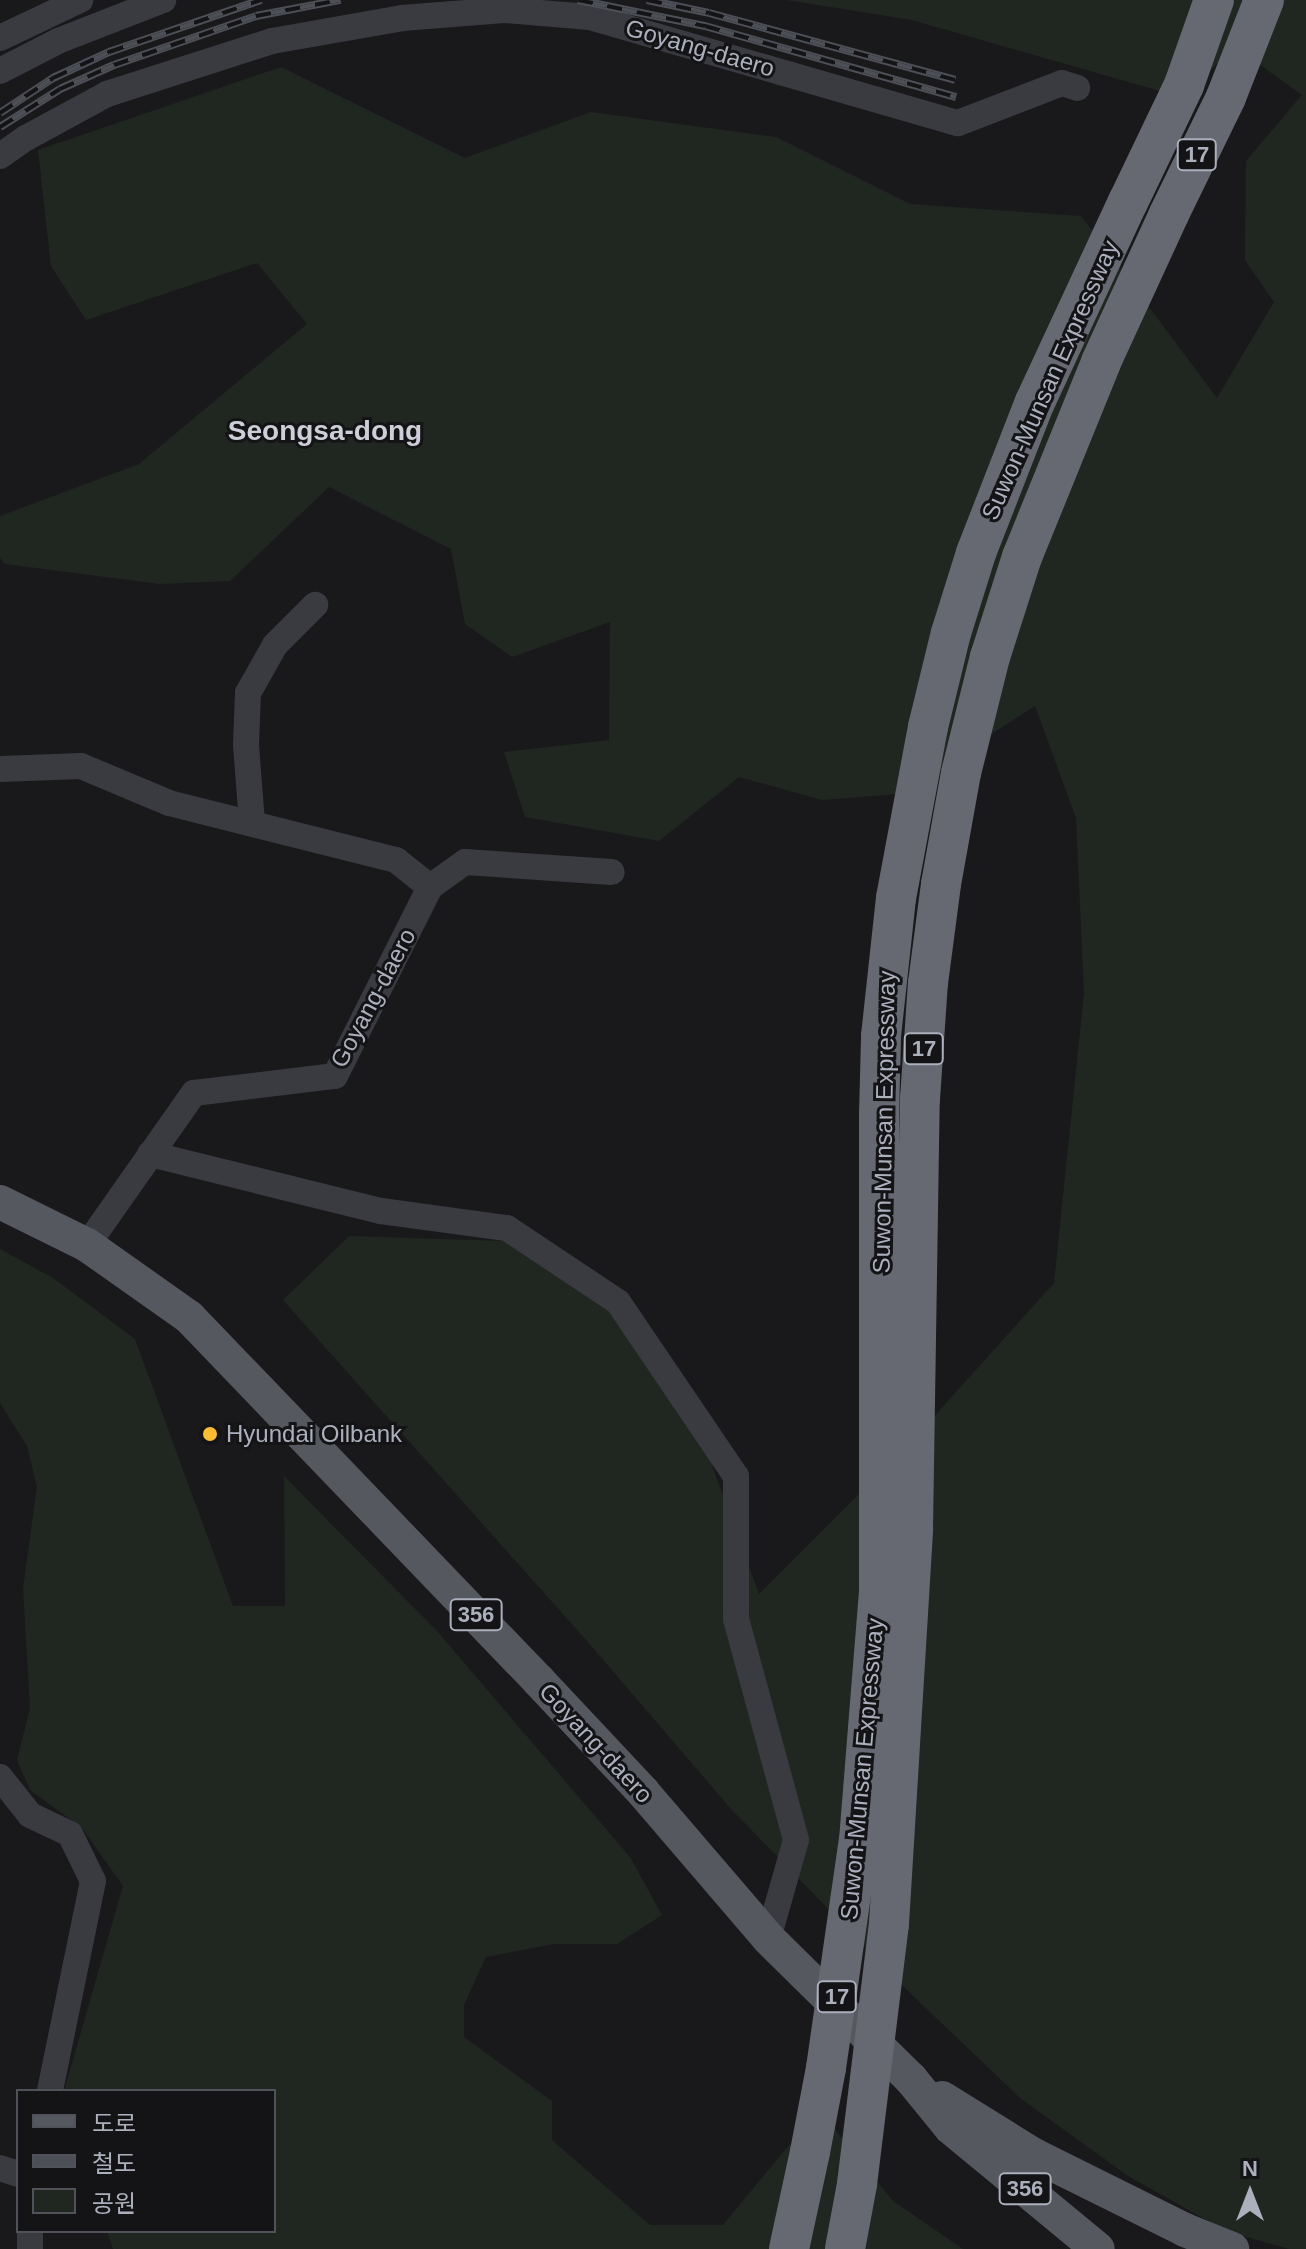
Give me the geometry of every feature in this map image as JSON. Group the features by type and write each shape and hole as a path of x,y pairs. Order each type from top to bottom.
{"highway":[{"name":"Suwon-Munsan Expressway","path":"789,2249 826,2068 859,1840 879,1594 881,1036 898,885 928,727 951,633 976,553 1035,402 1184,85 1214,0"},
{"name":"Suwon-Munsan Expressway","path":"845,2249 857,2184 889,1924 913,1529 920,1099 928,983 941,884 961,773 986,672 1022,557 1101,362 1226,97 1264,0"}],"main road":[{"name":"Goyang-daero","path":"0,1202 87,1245 189,1317 632,1781 768,1938 911,2079 951,2128 1098,2249"},
{"path":"911,2079 1034,2155 1185,2230 1232,2249"},
{"path":"951,2128 1063,2249"}],"street":[{"path":"0,38 80,0"},
{"path":"0,71 58,41 154,2"},
{"name":"Goyang-daero","path":"0,156 26,138 107,94 272,41 402,18 504,10 590,17 958,123 1062,83 1077,88"},
{"path":"252,823 246,745 248,693 275,645 315,605"},
{"path":"0,769 81,766 169,803 396,860 430,887"},
{"name":"Goyang-daero","path":"87,1245 194,1093 335,1076 430,887 465,862 612,872"},
{"path":"150,1154 381,1211 507,1228 618,1302 736,1476 736,1619 796,1840 768,1938"},
{"path":"0,1777 30,1815 70,1834 93,1881 50,2089"}],"green space":[{"path":"787,0 1306,0 1306,2249 1289,2249 1226,2231 1128,2176 1020,2098 908,1991 731,1809 587,1641 283,1300 349,1236 505,1241 611,1308 694,1416 759,1594 913,1440 1054,1283 1084,993 1076,818 1035,706 898,794 822,800 739,777 659,841 525,817 504,752 609,740 610,622 512,657 465,624 451,549 329,487 230,581 160,584 5,564 0,558 0,516 139,464 307,324 257,263 86,320 51,266 38,150 281,67 465,158 591,112 776,137 910,204 1081,216 1217,398 1274,302 1245,260 1246,161 1302,95 1234,46 1184,98 912,20"},
{"path":"0,1249 53,1278 135,1339 233,1606 285,1606 284,1476 437,1631 630,1857 662,1915 617,1944 554,1944 486,1957 464,2005 464,2037 552,2101 552,2140 650,2225 723,2225 789,2145 829,2122 893,2201 963,2249 113,2249 108,2233 276,2233 276,2089 65,2089 123,1886 82,1828 30,1790 17,1760 30,1708 23,1588 37,1487 27,1446 0,1403"}],"railway":[{"path":"0,113 53,78 109,52 261,0"},
{"path":"0,127 60,89 114,65 256,16 340,0"},
{"path":"578,0 705,26 956,97"},
{"path":"647,0 709,13 955,80"}],"place":[{"name":"Hyundai Oilbank","path":"210,1434"}],"district":[{"name":"Seongsa-dong","path":"325,431"}]}
